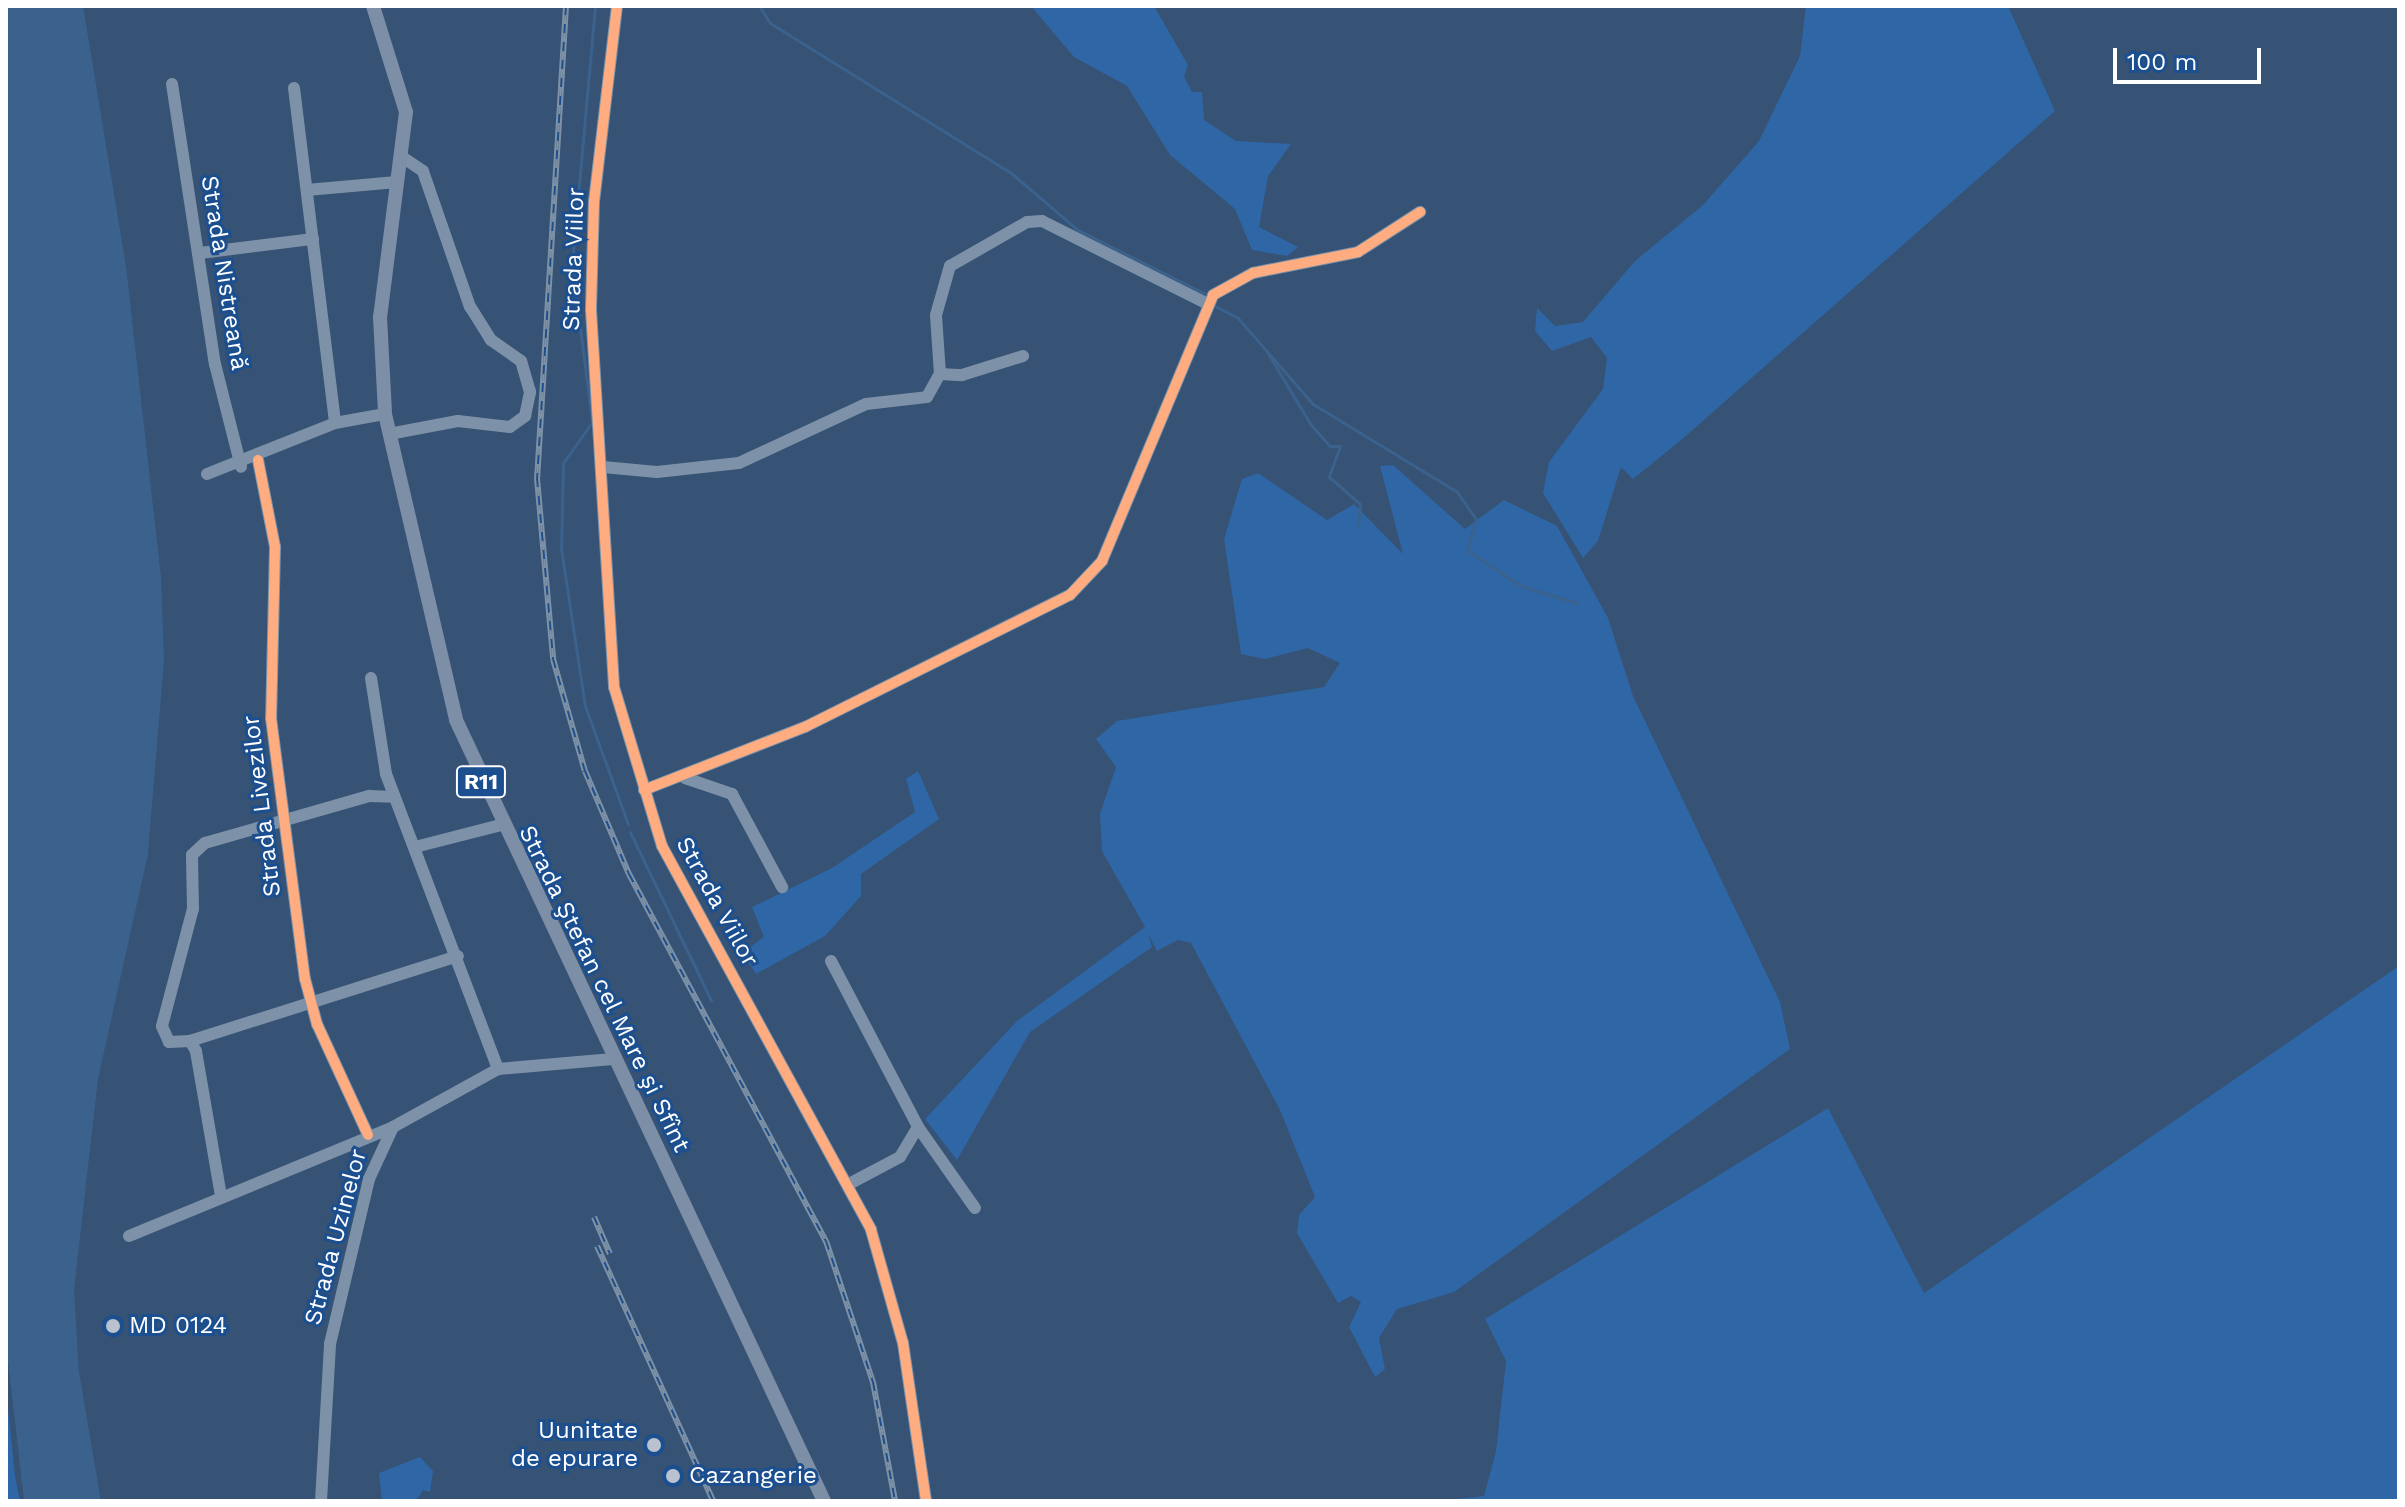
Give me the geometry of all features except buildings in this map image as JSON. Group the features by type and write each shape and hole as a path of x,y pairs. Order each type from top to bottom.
{"main road":[{"name":"Strada Ştefan cel Mare şi Sfînt","path":"373,6 405,99 401,156 380,317 385,414 447,689 501,825 824,1501"}],"street":[{"name":"Strada Viilor","path":"617,6 592,234 591,344 603,467 610,662 662,846 849,1184 896,1314 926,1501"},
{"name":"Strada Nistreană","path":"172,84 219,386 241,467"},
{"path":"294,88 335,423"},
{"path":"389,434 458,421 520,422 529,379 517,356 496,345 476,318 423,171 401,156"},
{"path":"307,190 397,182"},
{"path":"644,790 682,778 805,727 1070,595 1102,561 1206,303 1253,273 1358,252 1420,212"},
{"path":"603,467 657,472 750,460 866,404 927,397 940,374 936,315 950,266 1027,222 1042,221 1206,303"},
{"path":"200,253 313,239"},
{"path":"940,374 962,375 1023,356"},
{"path":"207,474 241,467 335,423 385,414"},
{"name":"Strada Livezilor","path":"258,460 275,547 268,648 284,823 311,1004 368,1135"},
{"path":"371,678 394,797 419,846 498,1069"},
{"path":"682,778 732,794 782,887"},
{"path":"284,823 369,796 394,797"},
{"name":"Strada Livezilor","path":"190,1041 169,1042 162,1026 193,909 196,849 284,823"},
{"path":"419,846 501,825"},
{"path":"221,1196 190,1041 458,956"},
{"path":"831,961 918,1127 975,1208"},
{"name":"Strada Uzinelor","path":"321,1501 330,1344 369,1179 393,1127 498,1069 613,1059"},
{"path":"129,1236 393,1127"},
{"path":"849,1184 900,1157 918,1127"}],"shaded area":[{"path":"6,6 83,6 126,266 161,577 164,660 148,854 98,1079 74,1290 79,1372 101,1501 24,1501 6,1343"},
{"path":"1031,6 1154,6 1188,65 1184,77 1192,92 1202,92 1204,120 1236,141 1291,144 1268,176 1259,227 1298,247 1287,256 1252,250 1235,209 1170,155 1127,86 1074,57"},
{"path":"1806,6 2008,6 2055,111 1680,441 1633,479 1621,467 1598,541 1583,558 1543,493 1549,462 1603,389 1607,358 1591,337 1552,351 1535,331 1537,308 1555,326 1583,322 1635,261 1703,205 1759,141 1800,56"},
{"path":"1393,465 1465,529 1504,500 1557,526 1608,618 1633,696 1780,1002 1790,1049 1454,1292 1397,1309 1379,1338 1385,1369 1375,1377 1349,1327 1361,1302 1351,1296 1338,1303 1297,1233 1299,1215 1315,1197 1280,1110 1191,943 1178,940 1157,951 1148,934 1152,947 1030,1032 957,1160 925,1119 1017,1021 1145,927 1102,851 1100,814 1116,767 1096,739 1117,721 1324,687 1340,663 1308,648 1265,659 1241,654 1224,539 1242,479 1258,473 1327,520 1354,504 1403,554 1380,466"},
{"path":"918,771 939,819 861,874 861,896 825,936 756,974 742,953 764,937 752,907 832,868 915,812 906,779"},
{"path":"2399,966 2399,1501 1439,1501 1484,1496 1496,1451 1506,1361 1485,1319 1828,1108 1924,1293"},
{"path":"6,1388 15,1476 20,1501 6,1501"},
{"path":"420,1457 433,1471 430,1492 423,1490 416,1501 382,1501 379,1473"}],"waterway":[{"path":"595,6 572,264 592,422 563,463 561,548 585,706 628,824"},
{"path":"759,6 770,23 1011,173 1078,230 1206,294"},
{"path":"1215,306 1237,317 1313,404 1457,492 1476,519 1467,550 1521,586 1577,603"},
{"path":"1267,352 1311,425 1330,446 1340,446 1329,477 1360,504 1358,525"},
{"path":"630,832 711,1000"}],"railway":[{"path":"566,6 537,478 553,659 585,771 629,874 826,1241 873,1382 895,1501"},
{"path":"594,1217 610,1254"},
{"path":"597,1246 713,1501"}],"cycle path":[{"path":"617,6 594,201 591,310 614,687 662,846 871,1230 903,1343 926,1501"},
{"path":"644,790 805,727 1070,595 1102,561 1213,295 1253,273 1358,252 1420,212"},
{"path":"258,460 275,547 271,718 305,979 317,1024 368,1135"}],"place":[{"name":"MD 0124","path":"113,1326"},
{"name":"Uunitate de epurare","path":"654,1445"},
{"name":"Cazangerie","path":"673,1476"}]}
